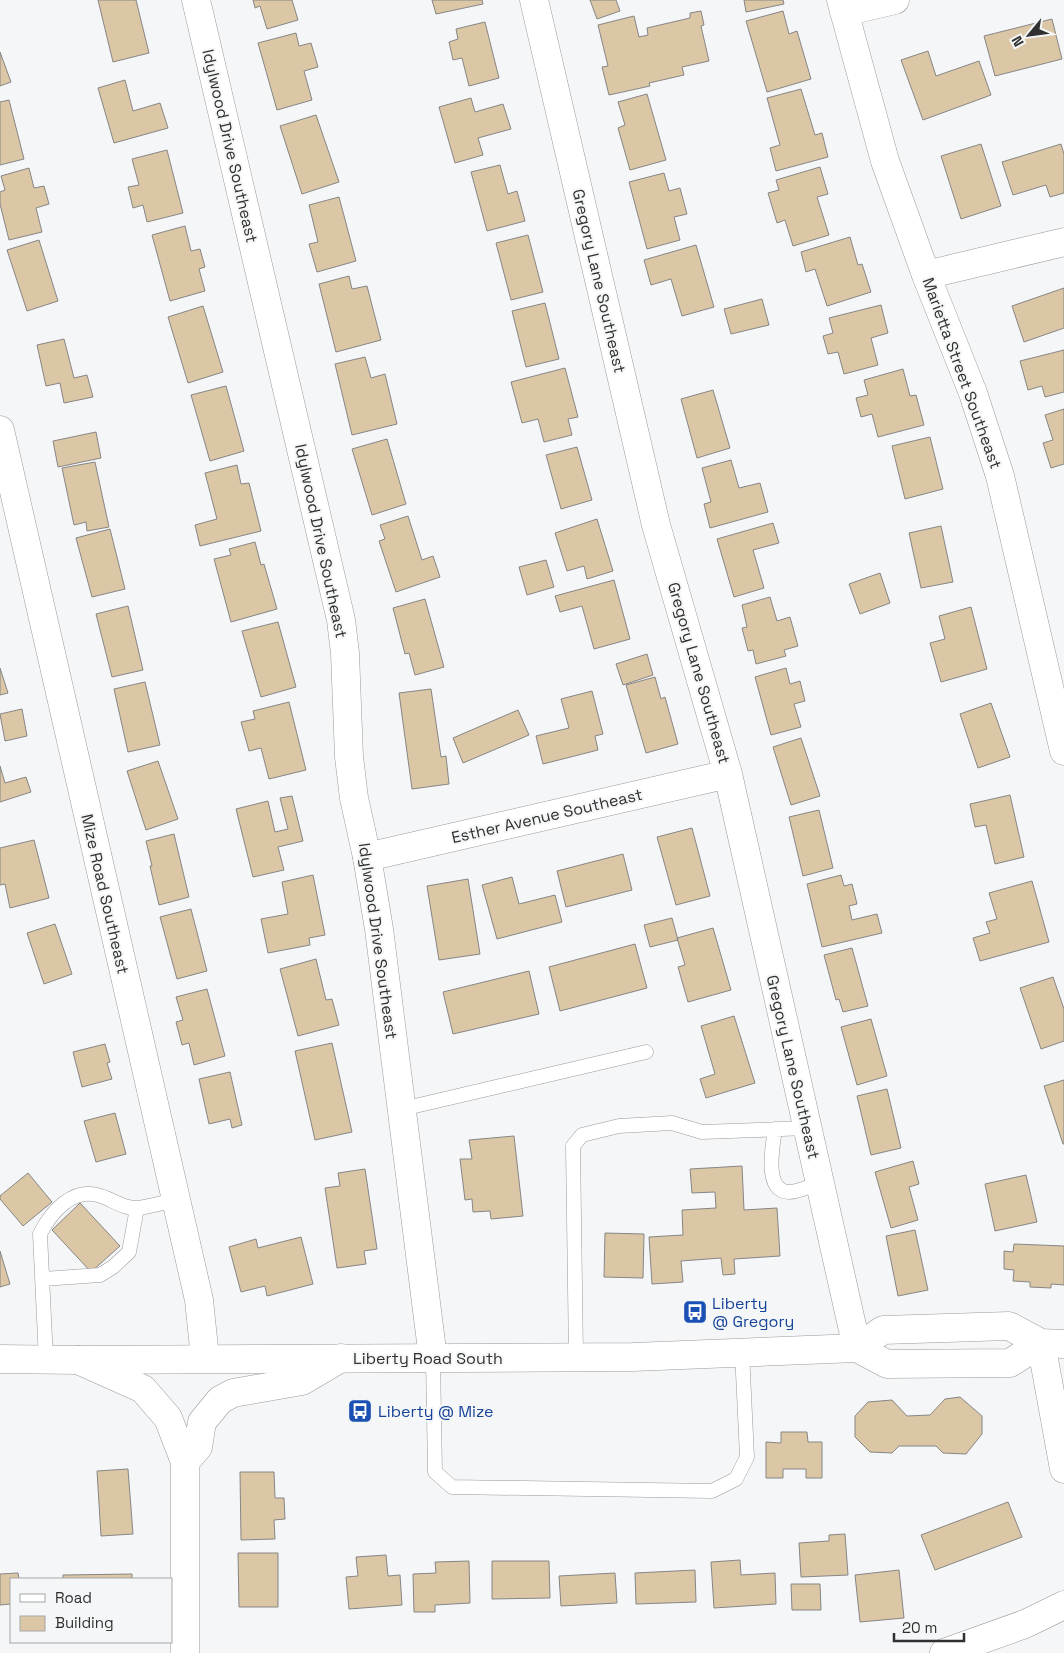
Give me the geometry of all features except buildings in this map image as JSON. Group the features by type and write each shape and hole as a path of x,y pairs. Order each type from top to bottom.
{"street":[{"name":"Idylwood Drive Southeast","path":"196,0 341,620 345,653 350,766 354,798 367,857 379,929 433,1358"},
{"name":"Gregory Lane Southeast","path":"534,0 656,525 728,774 857,1348"},
{"path":"843,6 895,0"},
{"name":"Marietta Street Southeast","path":"843,6 885,161 926,275 974,393 1000,476 1064,752"},
{"path":"926,275 1064,242"},
{"name":"Mize Road Southeast","path":"0,430 9,516 176,1200 199,1300 205,1358"},
{"name":"Esther Avenue Southeast","path":"367,857 728,774"},
{"path":"1009,1326 1053,1344 1010,1363 887,1364 857,1348 883,1330 1009,1326"},
{"path":"1053,1344 1064,1469"},
{"name":"Liberty Road South","path":"0,1359 633,1357 857,1348"},
{"path":"185,1462 198,1447 202,1422 220,1400 233,1393 302,1381 341,1358"},
{"path":"78,1360 143,1389 168,1418 185,1462 185,1653"},
{"path":"944,1653 1025,1624 1064,1605"}],"lane":[{"path":"402,1110 646,1052"},
{"path":"576,1357 573,1146 582,1135 619,1126 658,1123 672,1123 702,1132 807,1128"},
{"path":"775,1129 771,1170 775,1184 784,1191 790,1192 820,1183"},
{"path":"46,1360 40,1234 58,1207 78,1195 99,1195 122,1206 137,1208 176,1200"},
{"path":"43,1279 100,1275 113,1267 129,1252 137,1208"},
{"path":"433,1358 435,1472 452,1487 712,1491 736,1479 747,1457 742,1352"}],"place":[{"name":"Liberty @ Gregory","path":"695,1312"},
{"name":"Liberty @ Mize","path":"360,1411"}]}
